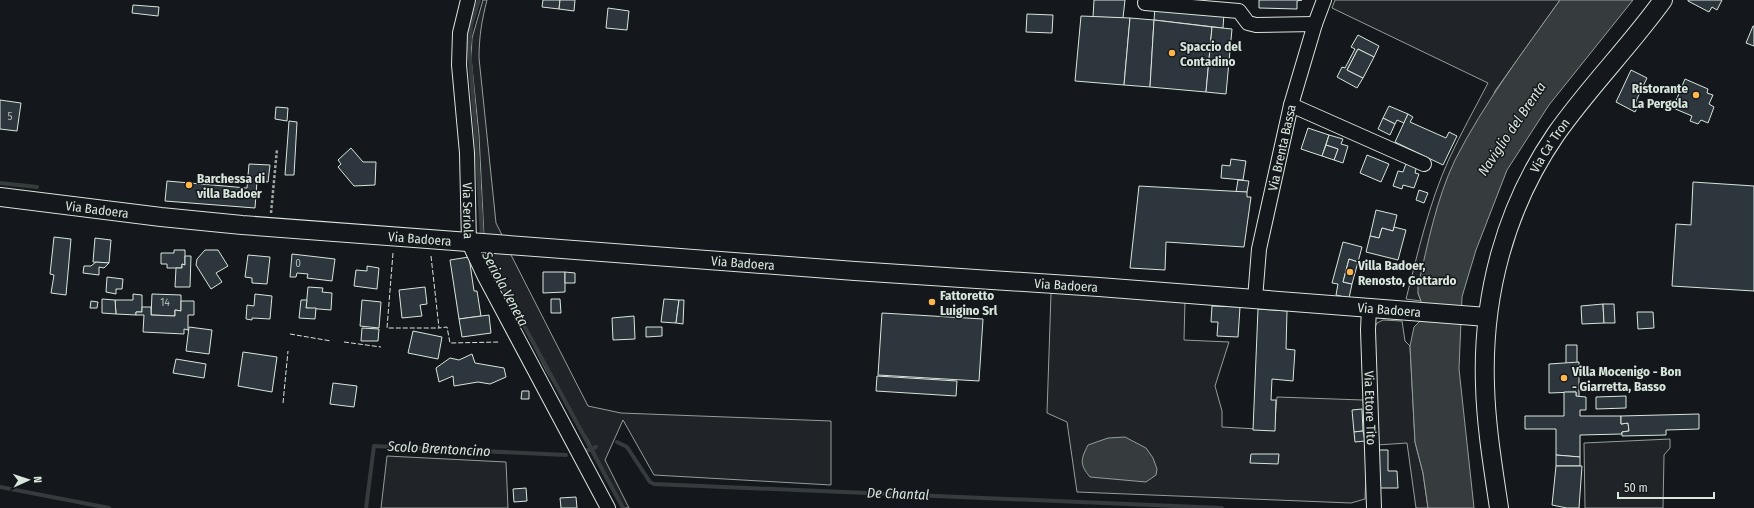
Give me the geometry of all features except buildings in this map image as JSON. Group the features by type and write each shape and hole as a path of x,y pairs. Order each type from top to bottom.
{"main road":[{"name":"Via Ca' Tron","path":"1499,508 1485,385 1487,317 1496,269 1508,227 1530,178 1552,140 1575,109 1664,0"},
{"name":"Via Badoera","path":"0,197 161,217 270,227 1487,317"}],"street":[{"name":"Via Seriola","path":"468,0 461,27 459,60 477,243 486,277 608,508"},
{"name":"Via Brenta Bassa","path":"1255,299 1259,249 1291,105 1315,24 1324,0"},
{"path":"1145,3 1239,11 1248,23 1256,25 1315,24"},
{"path":"1291,105 1424,164"},
{"name":"Via Ettore Tito","path":"1369,308 1368,330 1374,508"}],"path":[{"path":"270,227 277,149"}],"shaded area":[{"path":"483,0 487,0 481,28 479,58 496,223 504,239 484,237 479,135 471,58 472,38"},
{"path":"1335,0 1560,0 1495,91 1418,293 1421,301 1406,299 1430,210 1449,159 1488,83 1332,8"},
{"path":"486,250 510,253 588,406 621,413 831,421 831,485 654,475 623,420 605,460 629,508 623,508 588,440 546,370 490,261"},
{"path":"1051,293 1185,300 1184,340 1229,342 1215,386 1222,411 1222,427 1274,430 1277,397 1363,400 1367,444 1365,499 1351,503 1077,492 1067,422 1047,413"},
{"path":"1383,320 1402,321 1405,341 1410,346 1415,442 1423,473 1428,508 1416,508 1407,443 1377,445 1374,329 1377,323"},
{"path":"1670,439 1670,448 1664,455 1663,508 1585,508 1584,443"},
{"path":"387,456 506,462 508,508 381,508"}],"water":[{"name":"Naviglio del Brenta","path":"1560,0 1633,0 1549,105 1507,170 1476,250 1462,297 1459,369 1474,508 1428,508 1423,473 1415,442 1410,346 1414,327 1419,322 1421,301 1418,293 1418,286 1433,222 1448,175 1478,118 1504,78"},
{"path":"1125,437 1146,448 1153,458 1157,469 1156,475 1146,482 1090,477 1084,468 1082,461 1088,445 1108,438"}],"waterway":[{"name":"Seriola Veneta","path":"479,0 471,26 469,48 482,238"},
{"path":"0,183 37,187"},
{"name":"Seriola Veneta","path":"482,248 623,508"},
{"name":"De Chantal","path":"617,442 627,447 650,482 654,484 1222,508"},
{"name":"Scolo Brentoncino","path":"366,508 374,446 566,455"},
{"name":"Scolo Brentoncino","path":"585,451 596,447"},
{"path":"0,487 109,508"}],"fence":[{"path":"393,253 387,328 439,328"},
{"path":"431,256 439,328 447,327 450,343 500,342"},
{"path":"290,334 331,341"},
{"path":"344,342 381,347"},
{"path":"283,403 288,351"}],"place":[{"name":"Spaccio del Contadino","path":"1172,53"},
{"name":"Ristorante La Pergola","path":"1696,95"},
{"name":"Barchessa di villa Badoer","path":"189,185"},
{"name":"Villa Badoer, Renosto, Gottardo","path":"1350,272"},
{"name":"Fattoretto Luigino Srl","path":"932,302"},
{"name":"Villa Mocenigo - Bon - Giarretta, Basso","path":"1564,378"}]}
